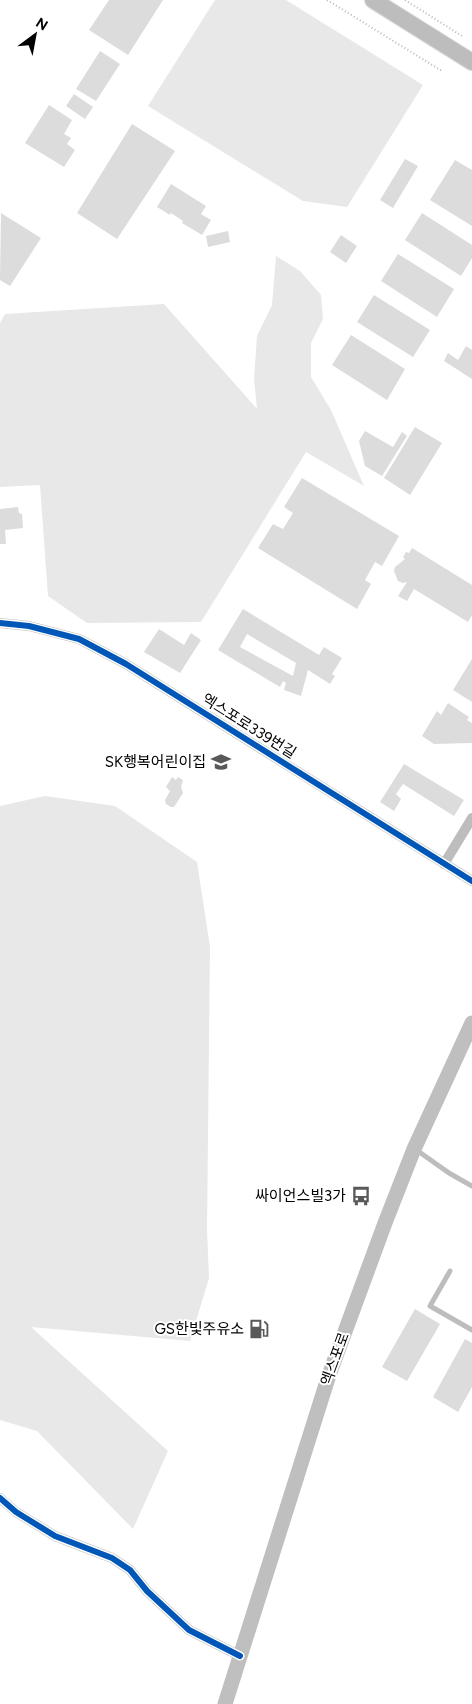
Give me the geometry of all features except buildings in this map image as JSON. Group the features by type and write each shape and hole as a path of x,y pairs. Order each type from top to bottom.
{"main road":[{"path":"373,0 472,62"},
{"name":"엑스포로","path":"225,1704 329,1375 414,1149 472,1023"}],"street":[{"name":"엑스포로339번길","path":"0,623 29,626 79,639 126,664 472,881"},
{"path":"444,864 472,818"},
{"path":"0,1498 16,1512 56,1536 112,1558 130,1570 147,1591 189,1630 240,1656"}],"lane":[{"path":"414,1149 472,1186"},
{"path":"450,1272 430,1306 472,1330"}],"path":[{"path":"327,0 442,71"},
{"path":"405,0 462,36"}],"shaded area":[{"path":"215,0 286,0 423,85 347,207 303,201 148,106"},
{"path":"276,256 300,271 321,295 323,319 311,343 311,377 331,410 364,486 306,452 201,622 87,623 48,596 40,485 0,487 0,323 5,314 164,304 257,409 254,379 257,336 272,305"},
{"path":"45,796 115,806 197,862 210,947 207,1230 209,1278 190,1341 31,1327 168,1451 133,1529 37,1431 0,1420 0,806"}],"cycle path":[{"path":"0,623 29,626 79,639 126,664 472,881"},
{"path":"0,1498 16,1512 55,1536 112,1558 130,1570 147,1591 189,1630 240,1656"}],"place":[{"name":"SK행복어린이집","path":"221,762"},
{"name":"싸이언스빌3가","path":"361,1196"},
{"name":"GS한빛주유소","path":"259,1329"}]}
